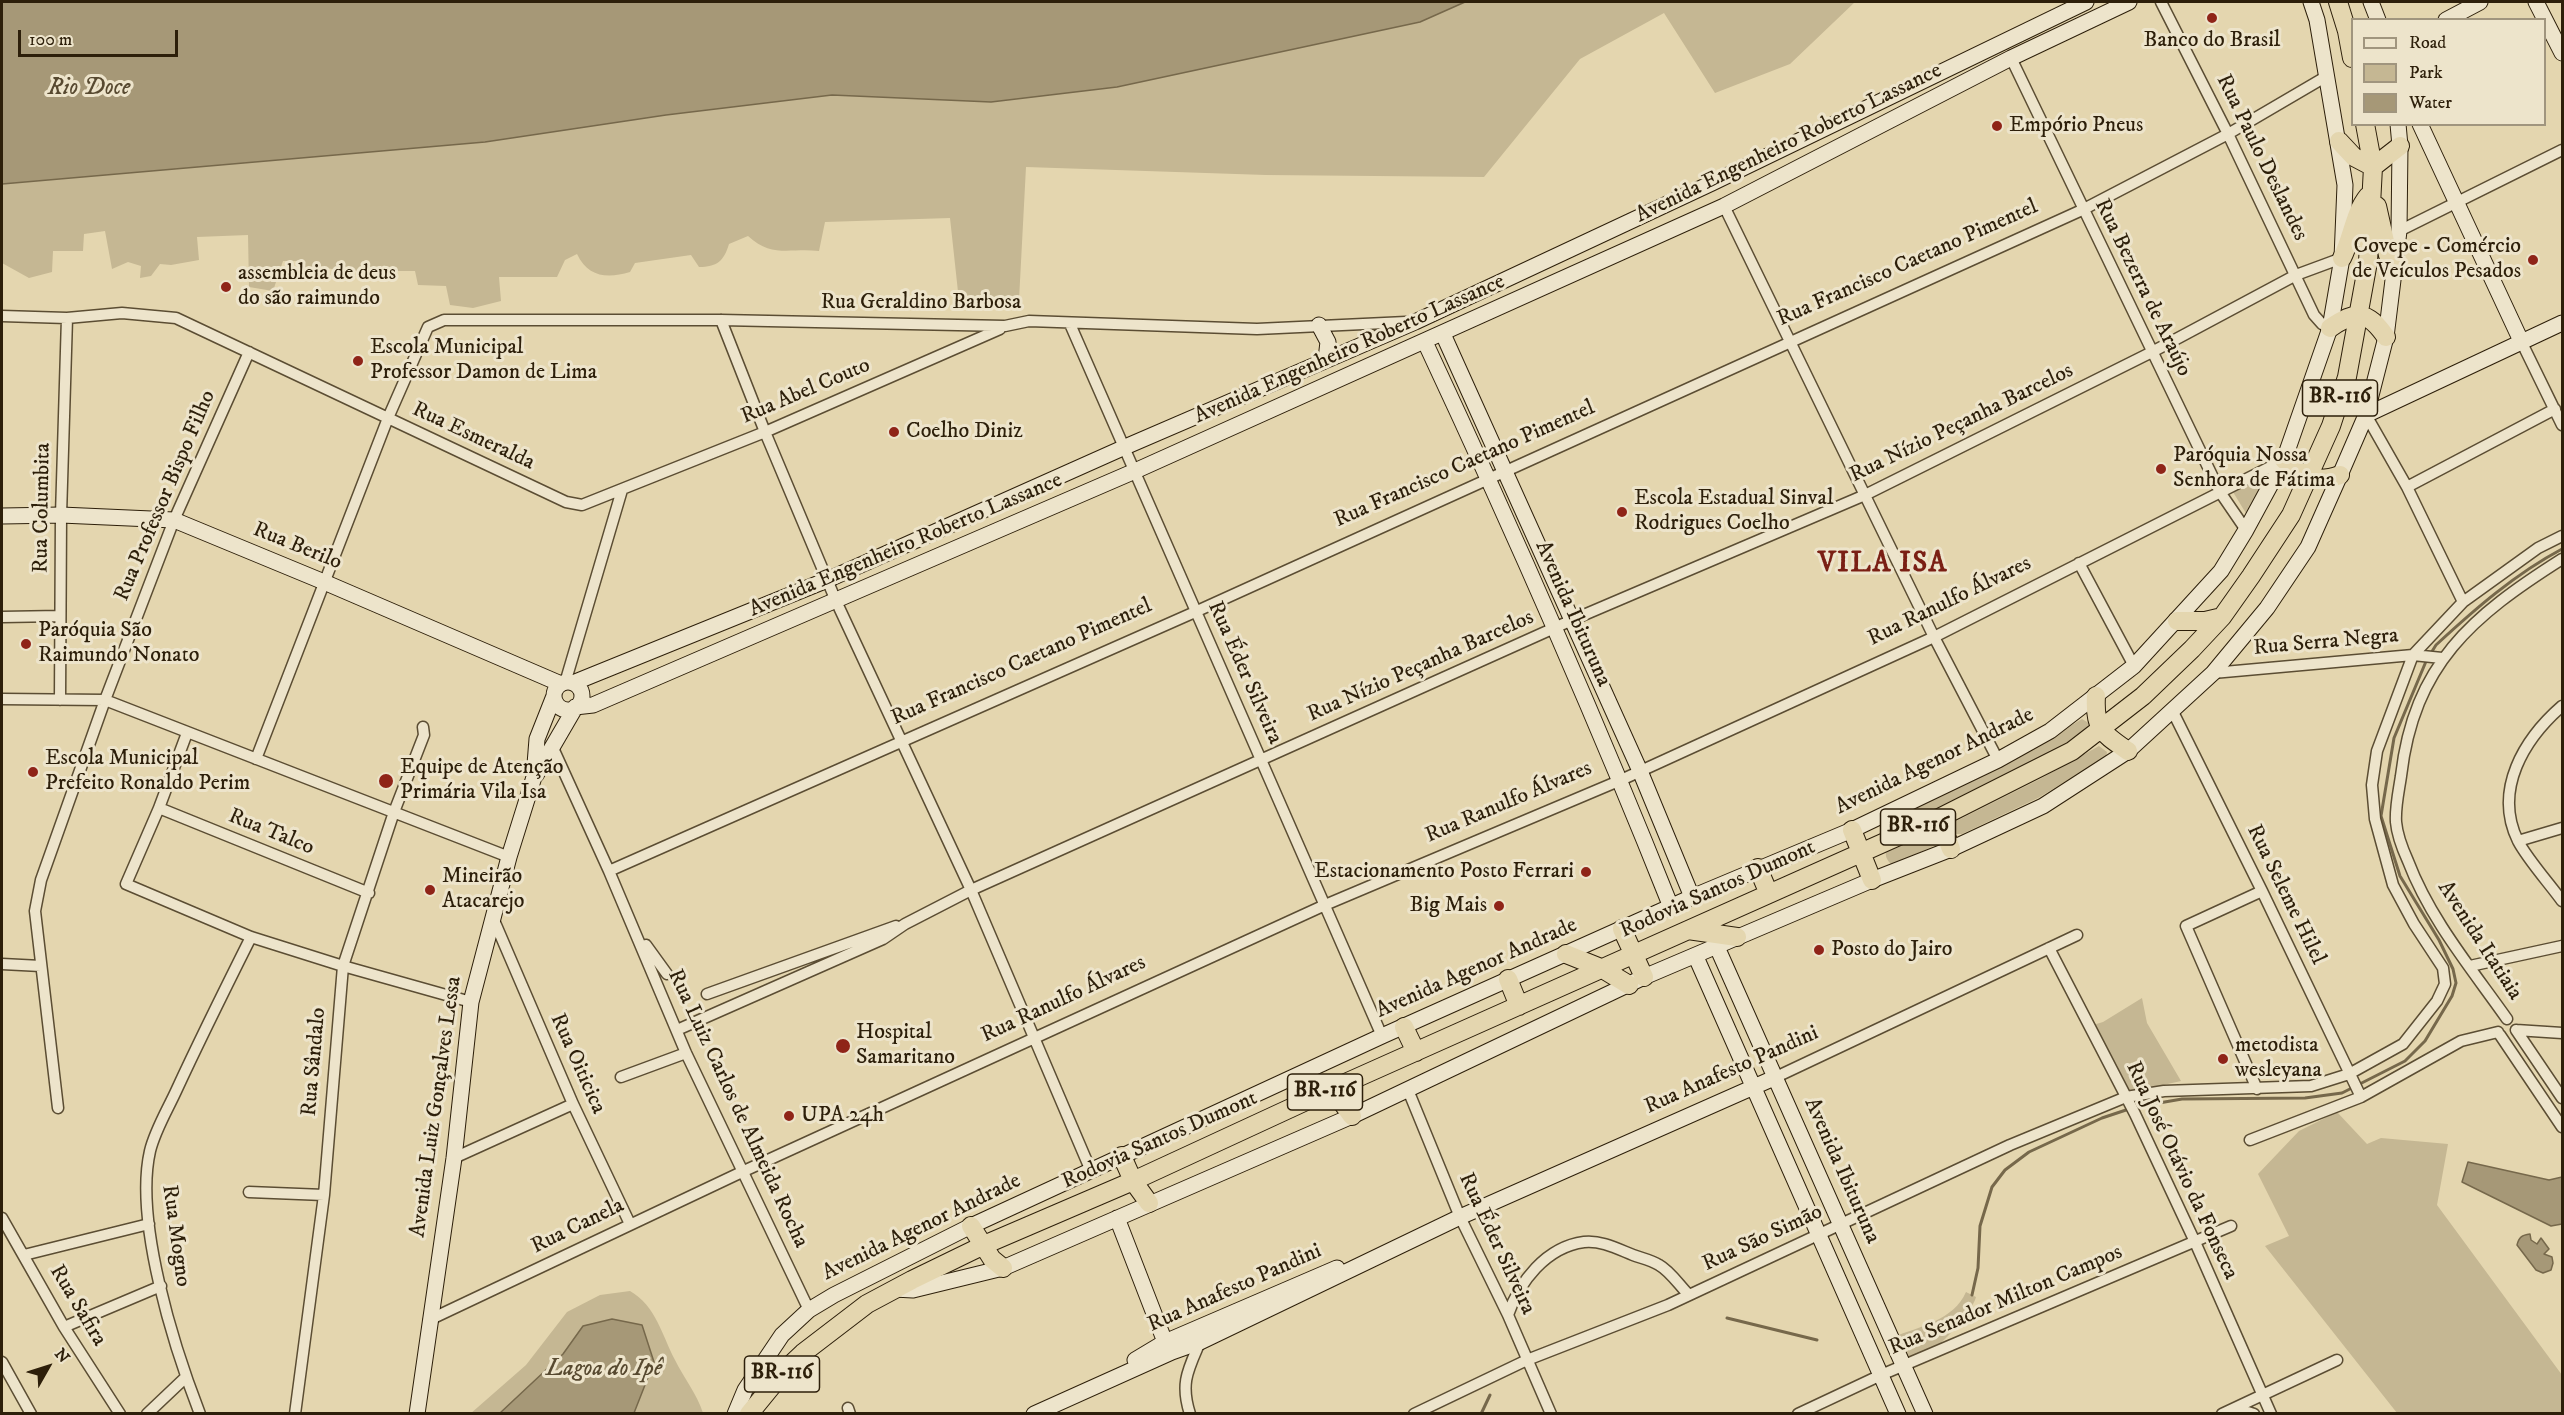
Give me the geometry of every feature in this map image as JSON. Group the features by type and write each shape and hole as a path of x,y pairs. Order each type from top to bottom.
{"highway":[{"path":"2338,2 2348,31 2351,51"},
{"name":"Rodovia Santos Dumont","path":"749,1413 785,1370 803,1353 844,1320 894,1289 984,1245 1133,1181 1332,1089 1939,818 2045,766 2072,751 2100,730 2152,688 2222,617 2291,515 2309,478 2331,426 2347,377 2360,314 2368,262 2373,167 2365,126"},
{"path":"2339,141 2354,157 2373,167 2400,146"},
{"path":"2342,258 2350,242 2362,203 2371,193 2376,203 2393,268"},
{"path":"2330,328 2345,318 2360,314 2375,322 2386,337"},
{"path":"2284,460 2309,478 2324,481 2340,476"},
{"path":"2177,621 2205,621 2222,617"},
{"path":"2096,696 2096,712 2100,730 2128,751"},
{"path":"1939,818 1951,849"},
{"path":"1852,830 1872,880"},
{"path":"1758,868 1769,894"},
{"path":"1566,954 1637,981 1633,954 1622,928"},
{"path":"1688,930 1737,937"},
{"path":"1508,979 1519,1006"},
{"path":"1404,1027 1416,1052"},
{"path":"1332,1089 1352,1116"},
{"path":"1122,1156 1133,1181 1149,1203"},
{"path":"971,1226 992,1259 1003,1268"}],"street":[{"name":"Avenida Engenheiro Roberto Lassance","path":"563,687 827,580 1125,447 1415,322 2086,2"},
{"name":"Avenida Engenheiro Roberto Lassance","path":"575,708 593,705 836,601 1443,334 1552,282 1724,206 2011,58 2129,2"},
{"name":"Rua Paulo Deslandes","path":"2161,2 2228,134 2314,315 2322,324 2330,328"},
{"name":"Avenida Agenor Andrade","path":"735,1413 745,1390 782,1335 809,1311 854,1284 971,1226 1382,1036 1671,906 1852,830 1998,760 2050,731 2134,666 2222,571 2246,530 2284,460 2330,328 2342,258 2345,185 2318,20 2311,2"},
{"path":"2371,2 2377,18"},
{"path":"2450,18 2480,2"},
{"path":"2536,2 2544,18"},
{"path":"2546,22 2562,53"},
{"name":"Rua Bezerra de Araújo","path":"2011,58 2082,210 2220,492 2246,530"},
{"name":"Rua Francisco Caetano Pimentel","path":"609,870 1195,612 2082,210 2228,134 2327,76"},
{"name":"Avenida Agenor Andrade","path":"894,1289 913,1290 1003,1268 1352,1116 1637,981 1872,880 1951,849 2043,806 2128,751 2213,674 2267,608 2308,547 2340,476 2366,415 2386,337 2398,231 2400,146 2398,126"},
{"path":"2422,126 2562,425"},
{"path":"2398,231 2562,150"},
{"path":"1724,206 1864,495 1998,760"},
{"name":"Rua Nízio Peçanha Barcelos","path":"677,1030 883,939 905,924 970,890 1572,620 1864,495 2152,352 2296,275 2342,258"},
{"path":"1542,262 1552,282"},
{"name":"Rua Esmeralda","path":"2,316 67,318 122,313 176,318 566,502 582,505 622,490"},
{"name":"Rua Columbita","path":"60,700 61,515 67,318"},
{"name":"Rua Geraldino Barbosa","path":"388,418 428,327 444,320 721,320 1005,326 1029,321 1257,329 1415,322"},
{"path":"721,320 836,601 970,890 1091,1170"},
{"path":"2463,602 2407,487 2366,415 2562,323"},
{"name":"Rua Éder Silveira","path":"1070,324 1382,1036"},
{"path":"1319,325 1328,342 1326,359"},
{"name":"Rua Abel Couto","path":"622,490 765,432 1005,326"},
{"name":"Avenida Ibituruna","path":"1443,334 1640,771 1692,897"},
{"name":"Avenida Ibituruna","path":"1425,342 1489,479 1621,780 1671,906"},
{"name":"Rua Professor Bispo Filho","path":"58,1108 35,911 40,880 105,700 174,520 249,352"},
{"path":"2407,487 2555,409"},
{"path":"256,759 388,418"},
{"name":"Rua Ranulfo Álvares","path":"744,1171 1325,905 1621,780 1935,637 2284,460"},
{"path":"575,708 580,701 581,693 563,687 622,490"},
{"name":"Rua Berilo","path":"2,516 61,515 174,520 324,582 563,687 561,708 575,708"},
{"name":"Avenida Itatiaia","path":"2443,968 2414,924 2393,885 2375,819 2372,785 2377,751 2413,655 2463,602 2538,548 2562,536"},
{"name":"Avenida Itatiaia","path":"2562,560 2527,581 2487,613 2442,658 2421,695 2405,744 2396,822 2407,860 2425,898 2507,1019 2515,1023 2516,1030 2562,1098"},
{"path":"2079,563 2134,666"},
{"path":"2,617 60,616"},
{"path":"691,636 701,658"},
{"name":"Rua Serra Negra","path":"2213,674 2413,655 2442,658"},
{"name":"Avenida Luiz Gonçalves Lessa","path":"417,1413 454,1158 471,1002 509,857 534,777 537,739 563,687"},
{"path":"2,699 105,700 509,857"},
{"path":"2562,706 2543,723 2525,747 2514,773 2507,802 2518,841 2562,901"},
{"name":"Avenida Luiz Gonçalves Lessa","path":"534,777 575,708"},
{"name":"Rua Seleme Hilel","path":"2172,710 2361,1097"},
{"name":"Rua Sândalo","path":"295,1413 324,1195 343,966 394,812 424,735 423,727"},
{"path":"187,733 159,808 126,884 251,937 471,1002"},
{"name":"Rua Luiz Carlos de Almeida Rocha","path":"553,748 609,870 686,1053 809,1311"},
{"name":"Rua Talco","path":"159,808 369,893"},
{"path":"2518,841 2562,828"},
{"path":"2257,1089 2186,926 2262,891"},
{"name":"Rua Oiticica","path":"492,918 573,1104 630,1224"},
{"name":"Rua Luiz Carlos de Almeida Rocha","path":"631,922 667,974"},
{"name":"Rua Nízio Peçanha Barcelos","path":"707,994 905,924"},
{"name":"Rua Anafesto Pandini","path":"1034,1413 1200,1342 1405,1245 1460,1216 1774,1078 2077,935"},
{"name":"Rua Mogno","path":"200,1413 186,1377 161,1286 148,1224 146,1179 155,1138 251,937"},
{"path":"2470,966 2562,946"},
{"name":"Avenida Ibituruna","path":"1717,947 1925,1413"},
{"name":"Rua José Otávio da Fonseca","path":"2049,948 2135,1114 2271,1413"},
{"name":"Avenida Ibituruna","path":"1696,957 1898,1413"},
{"path":"2,964 41,966"},
{"name":"Rua São Simão","path":"1414,1413 1527,1360 1668,1305 2010,1144 2126,1097 2164,1091 2311,1086 2349,1074 2403,1044 2437,1001 2445,984 2443,968"},
{"name":"Avenida Itatiaia","path":"2507,1019 2499,1023 2499,1033 2562,1127"},
{"path":"2516,1030 2562,1033"},
{"name":"Avenida Itatiaia","path":"2499,1033 2505,1038 2511,1037 2516,1030"},
{"path":"2250,1140 2361,1097 2461,1041 2499,1033"},
{"path":"621,1077 686,1053"},
{"name":"Rua Éder Silveira","path":"1408,1090 1460,1216 1508,1315 1551,1413"},
{"path":"454,1158 573,1104"},
{"name":"Rua Canela","path":"429,1320 744,1171"},
{"path":"249,1192 324,1195"},
{"path":"1117,1218 1165,1342"},
{"name":"Rua Safira","path":"2,1219 64,1327 120,1413"},
{"path":"24,1255 148,1224"},
{"name":"Rua Senador Milton Campos","path":"1798,1413 1881,1375 2231,1226"},
{"path":"1508,1315 1523,1282 1541,1263 1562,1249 1585,1242 1607,1244 1660,1265 1688,1294"},
{"name":"Rua Anafesto Pandini","path":"1090,1389 1165,1342 1318,1274 1405,1245"},
{"path":"64,1327 161,1286"},
{"path":"1190,1413 1185,1396 1186,1376 1200,1342"},
{"path":"2222,1413 2337,1360"},
{"path":"2,1362 32,1413"},
{"path":"147,1413 186,1377"},
{"path":"2235,1408 2254,1413"}],"green space":[{"path":"1465,2 1855,2 1790,64 1715,93 1664,13 1580,59 1484,177 1266,175 1026,167 1019,300 959,301 950,218 825,222 819,251 773,250 748,236 729,244 725,255 719,262 705,267 699,267 691,255 635,263 630,272 606,275 587,268 577,254 565,260 557,277 499,277 501,301 473,308 450,305 446,286 418,285 415,271 340,271 319,266 310,276 296,261 283,261 273,291 249,287 248,235 197,237 199,260 171,265 160,264 151,276 140,278 141,266 128,262 112,269 105,231 84,234 83,251 53,251 52,272 29,278 2,263 2,184 485,142 666,115 832,95 991,102 1117,87 1420,22"},
{"path":"2263,477 2261,489 2247,515 2233,492"},
{"path":"2082,719 2092,725 2090,730 2035,764 1892,830 1884,828 1883,822 2010,761"},
{"path":"2099,746 2107,752 2106,757 2038,798 1962,834 1955,834 1950,827 1952,823 2040,779"},
{"path":"1932,828 1938,832 1941,840 1938,844 1892,865 1886,856 1887,849"},
{"path":"2142,998 2147,1023 2181,1081 2127,1093 2093,1025 2103,1022"},
{"path":"2337,1112 2367,1144 2381,1138 2448,1144 2437,1205 2562,1375 2562,1413 2397,1413 2265,1246 2289,1236 2258,1174 2299,1131"},
{"path":"630,1291 639,1297 652,1313 703,1413 470,1414 526,1365 567,1312 600,1295"},
{"path":"1966,1292 1976,1297 1961,1321 1929,1353 1905,1365 1893,1337 1944,1316 1960,1302"}],"water":[{"name":"Rio Doce","path":"2,2 1465,2 1420,22 1117,87 991,102 832,95 666,115 485,142 2,184"},
{"path":"2468,1162 2549,1180 2562,1177 2562,1224 2551,1226 2462,1182"},
{"path":"2530,1234 2531,1240 2537,1244 2541,1238 2549,1249 2544,1254 2552,1257 2551,1270 2543,1273 2536,1270 2517,1245 2521,1237"},
{"name":"Lagoa do Ipê","path":"612,1319 642,1325 654,1362 634,1413 500,1413 563,1354 583,1326"}],"waterway":[{"path":"2431,653 2436,645 2496,593 2528,569 2562,549"},
{"path":"2136,1107 2182,1099 2305,1098 2342,1093 2405,1061 2425,1041 2452,996 2456,983 2453,969 2439,940 2400,876 2381,816 2394,738 2427,659"},
{"path":"1972,1295 1978,1268 1980,1226 1992,1187 2005,1170 2029,1152 2102,1118 2129,1109"},
{"path":"1727,1318 1817,1340"},
{"path":"1481,1414 1490,1395"}],"place":[{"name":"Banco do Brasil","path":"2212,18"},
{"name":"Empório Pneus","path":"1997,126"},
{"name":"Covepe - Comércio de Veículos Pesados","path":"2533,260"},
{"name":"assembleia de deus do são raimundo","path":"226,287"},
{"name":"Escola Municipal Professor Damon de Lima","path":"358,361"},
{"name":"Coelho Diniz","path":"894,432"},
{"name":"Paróquia Nossa Senhora de Fátima","path":"2161,469"},
{"name":"Escola Estadual Sinval Rodrigues Coelho","path":"1622,512"},
{"name":"Paróquia São Raimundo Nonato","path":"26,644"},
{"name":"Escola Municipal Prefeito Ronaldo Perim","path":"33,772"},
{"name":"Equipe de Atenção Primária Vila Isa","path":"386,781"},
{"name":"Estacionamento Posto Ferrari","path":"1586,872"},
{"name":"Mineirão Atacarejo","path":"430,890"},
{"name":"Big Mais","path":"1499,906"},
{"name":"Posto do Jairo","path":"1819,950"},
{"name":"Hospital Samaritano","path":"843,1046"},
{"name":"metodista wesleyana","path":"2223,1059"},
{"name":"UPA 24h","path":"789,1116"}],"district":[{"name":"VILA ISA","path":"1883,565"}]}
